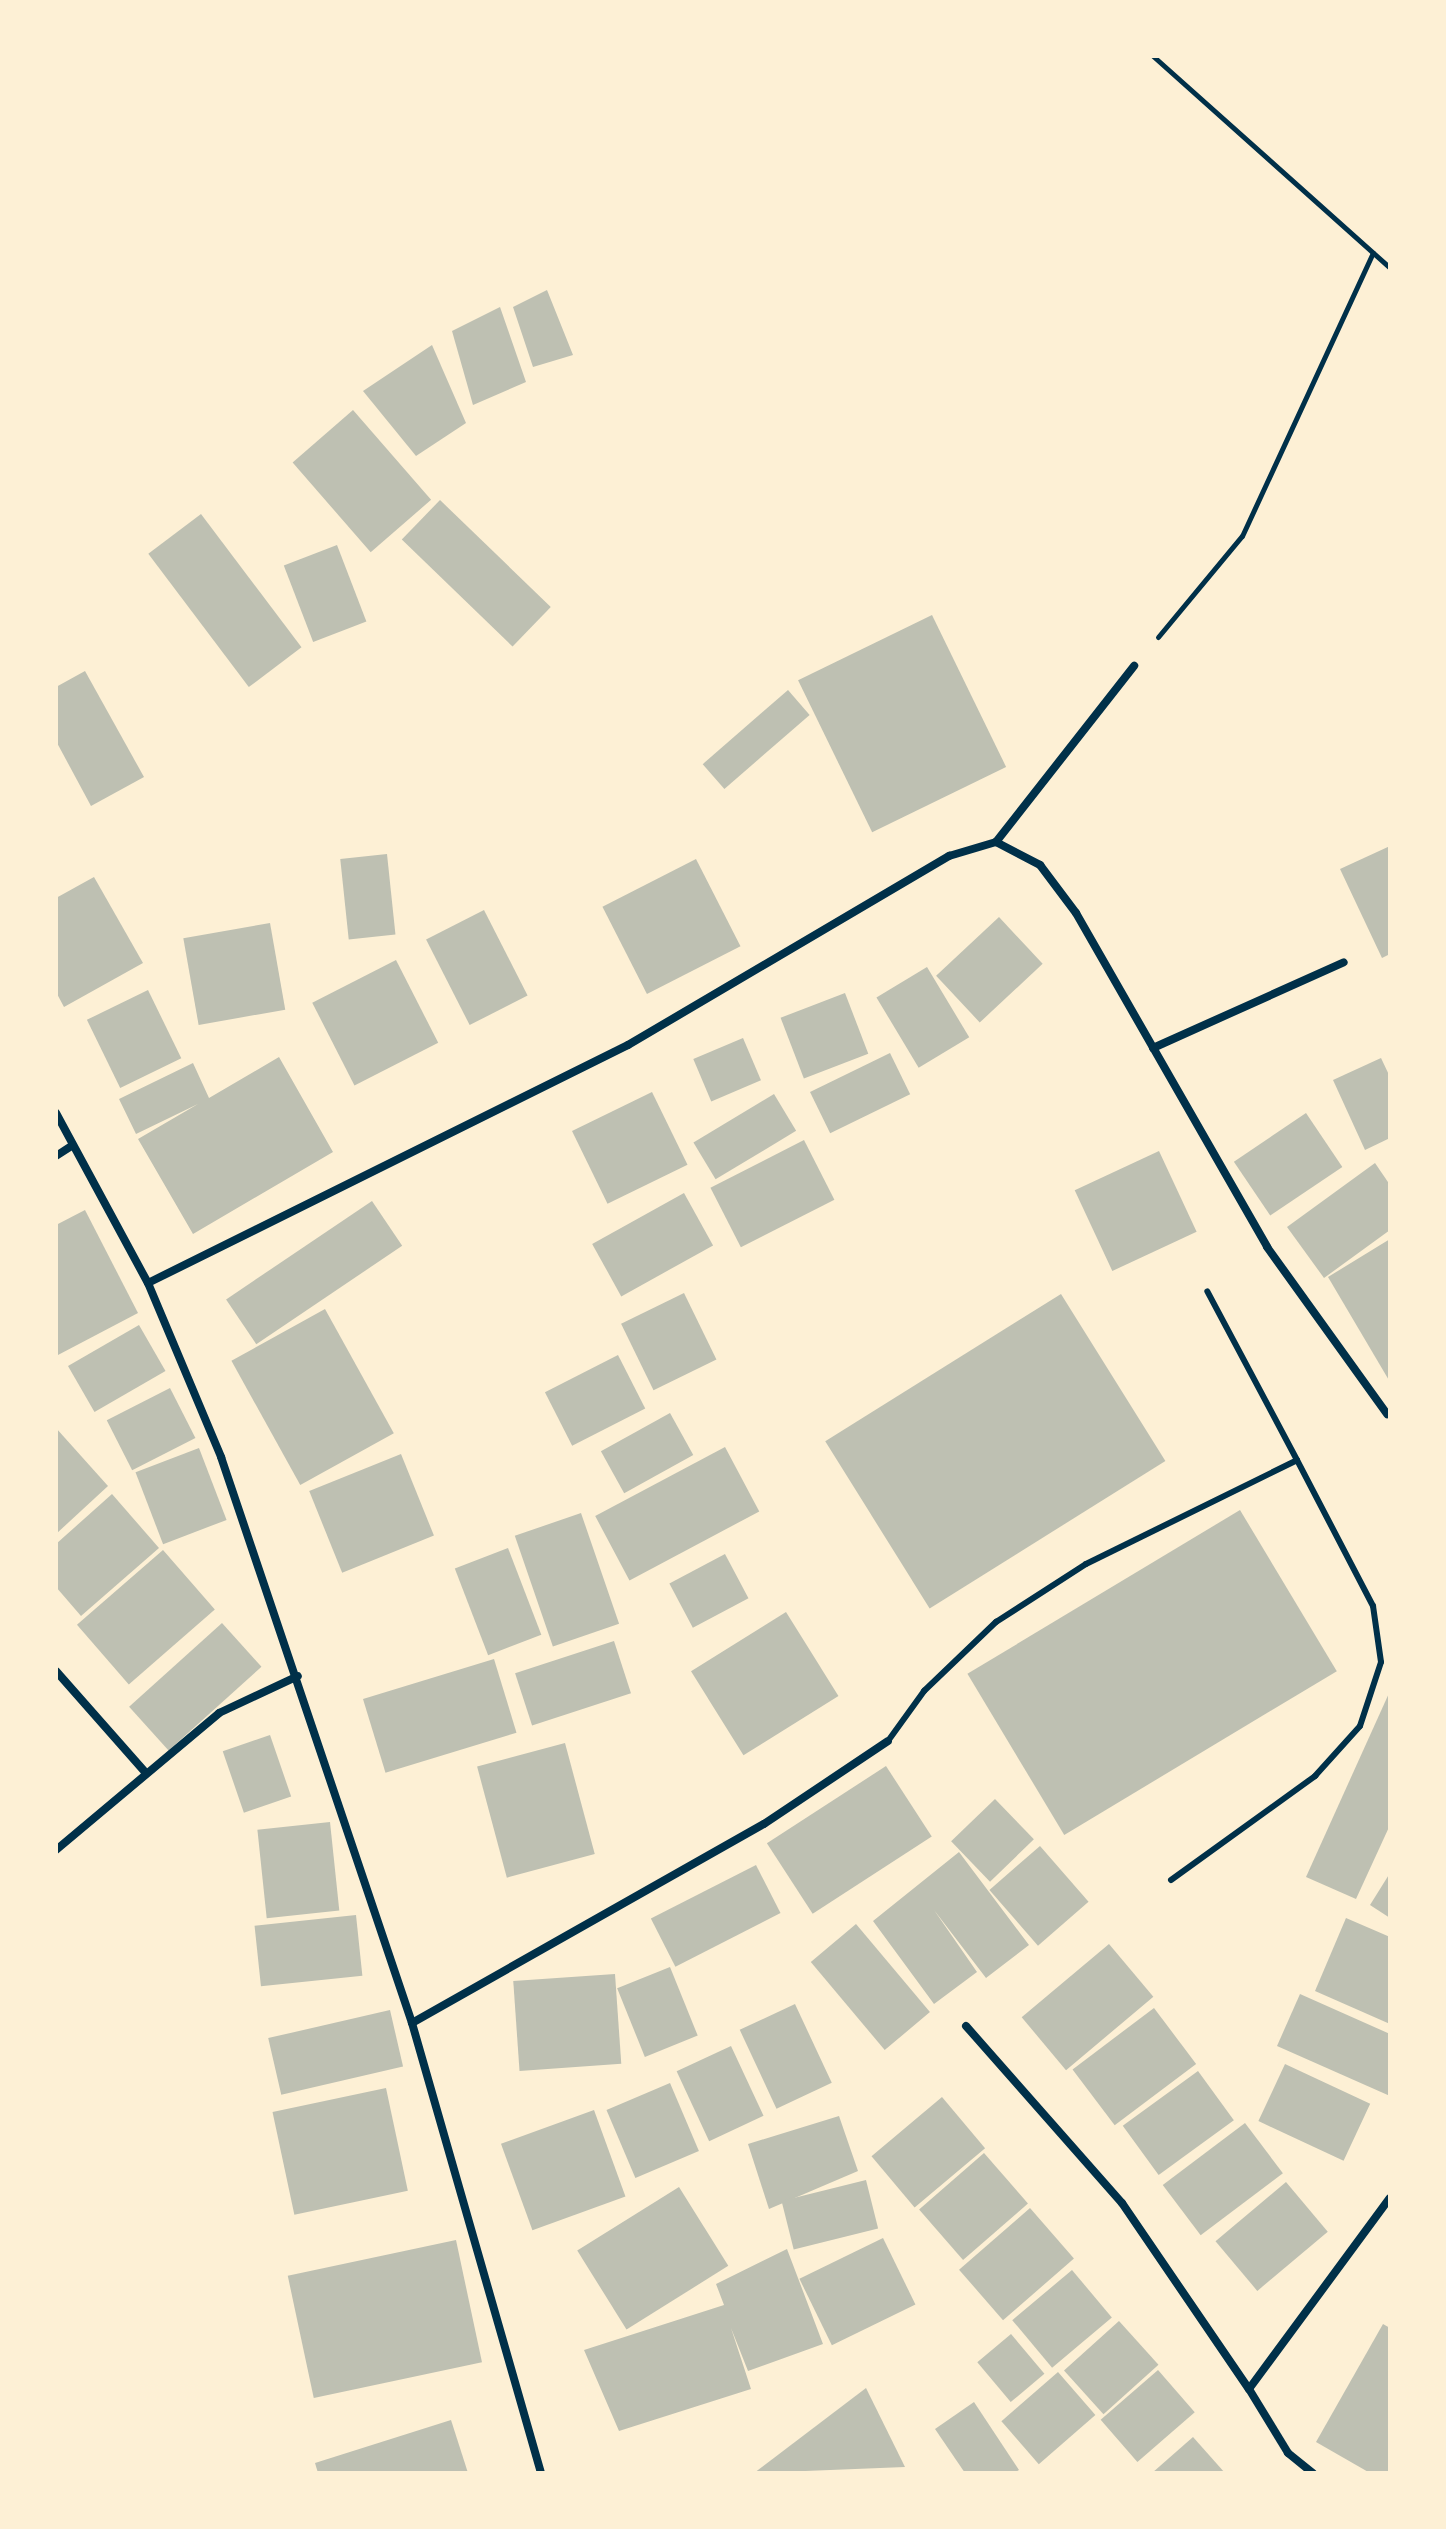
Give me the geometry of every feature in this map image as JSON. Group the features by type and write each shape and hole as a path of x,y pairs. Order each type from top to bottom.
{"street":[{"path":"148,1283 628,1045 949,856 996,842 1134,666"},
{"path":"996,842 1040,865 1109,966 1267,1247 1387,1414"},
{"path":"1153,1048 1344,962"},
{"path":"56,1113 148,1283 221,1457 298,1676 412,2023 541,2473"},
{"path":"56,1156 73,1145"},
{"path":"56,1671 145,1772"},
{"path":"56,1850 145,1772 219,1713 298,1676"},
{"path":"412,2023 764,1824 888,1741"},
{"path":"966,2026 1122,2203 1249,2389 1288,2453 1313,2473"},
{"path":"1249,2389 1390,2198"}],"lane":[{"path":"1171,1880 1315,1776 1360,1726 1381,1662 1373,1606 1207,1291"},
{"path":"888,1741 924,1691 996,1622 1086,1564 1297,1460"}],"path":[{"path":"1153,56 1390,268"},
{"path":"1134,666 1242,536 1373,253"}],"building":[{"path":"547,290 573,355 533,367 513,307"},
{"path":"500,307 526,382 473,405 452,331"},
{"path":"432,345 466,423 416,456 363,391"},
{"path":"353,410 431,500 371,552 293,462"},
{"path":"440,500 551,607 513,647 402,540"},
{"path":"201,514 302,647 249,687 148,554"},
{"path":"337,545 366,622 313,642 284,565"},
{"path":"932,615 1006,767 872,832 798,680"},
{"path":"85,671 144,777 91,806 56,741 56,687"},
{"path":"788,690 810,715 724,789 703,764"},
{"path":"1390,846 1390,954 1382,958 1340,869"},
{"path":"387,854 395,935 349,939 340,859"},
{"path":"696,859 740,946 647,994 602,907"},
{"path":"94,877 143,963 64,1007 56,992 56,898"},
{"path":"484,910 528,996 470,1025 426,940"},
{"path":"999,917 1043,964 980,1022 936,976"},
{"path":"270,923 285,1010 199,1025 183,938"},
{"path":"396,960 438,1043 354,1086 312,1003"},
{"path":"927,967 969,1037 919,1068 876,997"},
{"path":"148,990 181,1058 120,1088 87,1020"},
{"path":"845,993 868,1054 804,1078 781,1018"},
{"path":"743,1038 761,1080 711,1101 693,1059"},
{"path":"890,1053 910,1094 830,1133 810,1092"},
{"path":"279,1057 333,1152 193,1234 138,1139 198,1104 136,1134 119,1099 193,1063 209,1098"},
{"path":"1381,1058 1390,1077 1390,1138 1365,1150 1333,1080"},
{"path":"652,1092 688,1165 608,1204 572,1131"},
{"path":"774,1094 796,1131 716,1179 693,1142"},
{"path":"1306,1113 1342,1167 1270,1216 1234,1162"},
{"path":"804,1140 834,1200 741,1247 710,1188"},
{"path":"1159,1151 1197,1232 1112,1271 1075,1190"},
{"path":"1375,1163 1390,1185 1390,1230 1324,1278 1287,1227"},
{"path":"684,1193 713,1245 621,1296 592,1244"},
{"path":"372,1201 402,1246 256,1344 226,1299"},
{"path":"85,1210 138,1313 58,1355 56,1225"},
{"path":"1390,1239 1390,1382 1328,1277"},
{"path":"684,1293 716,1360 654,1390 621,1324"},
{"path":"1061,1294 1165,1461 930,1608 825,1441"},
{"path":"325,1309 394,1433 300,1485 231,1361"},
{"path":"139,1325 166,1371 94,1412 68,1366"},
{"path":"618,1355 645,1408 572,1446 545,1392"},
{"path":"170,1388 195,1438 132,1470 107,1420"},
{"path":"670,1413 693,1455 624,1493 601,1451"},
{"path":"56,1428 108,1486 56,1534"},
{"path":"725,1447 759,1511 629,1580 595,1516"},
{"path":"199,1448 227,1520 163,1544 136,1472"},
{"path":"401,1454 434,1536 342,1573 309,1491"},
{"path":"112,1494 159,1548 81,1616 56,1587 56,1544"},
{"path":"1240,1510 1337,1671 1064,1835 967,1674"},
{"path":"581,1513 619,1624 553,1646 515,1536"},
{"path":"508,1548 541,1635 488,1655 455,1568"},
{"path":"163,1550 215,1610 129,1684 77,1625"},
{"path":"725,1554 748,1598 693,1628 669,1584"},
{"path":"786,1612 838,1696 743,1755 691,1671"},
{"path":"222,1623 261,1667 169,1750 129,1707"},
{"path":"614,1641 631,1693 532,1725 515,1673"},
{"path":"494,1659 517,1733 385,1773 363,1699"},
{"path":"1390,1691 1390,1825 1356,1899 1306,1877"},
{"path":"270,1735 291,1796 244,1813 223,1751"},
{"path":"565,1743 595,1854 507,1878 477,1767"},
{"path":"886,1766 932,1836 813,1914 767,1843"},
{"path":"995,1799 1034,1839 990,1882 951,1841"},
{"path":"330,1822 339,1911 267,1918 257,1830"},
{"path":"1040,1846 1089,1902 1038,1946 989,1890"},
{"path":"959,1852 1029,1945 986,1978 934,1910 977,1972 934,2004 873,1921"},
{"path":"756,1865 781,1913 675,1967 651,1919"},
{"path":"1390,1873 1390,1918 1370,1905"},
{"path":"356,1915 362,1976 261,1986 255,1926"},
{"path":"1346,1918 1390,1937 1390,2024 1315,1991"},
{"path":"856,1924 930,2012 885,2050 811,1962"},
{"path":"1109,1944 1153,1997 1066,2070 1022,2017"},
{"path":"670,1967 698,2036 645,2057 617,1988"},
{"path":"615,1974 621,2064 520,2071 513,1981"},
{"path":"1300,1994 1390,2034 1390,2096 1277,2046"},
{"path":"795,2004 832,2083 776,2109 740,2030"},
{"path":"1154,2008 1196,2064 1115,2125 1073,2069"},
{"path":"390,2010 403,2067 281,2095 268,2038"},
{"path":"731,2046 764,2116 709,2141 677,2071"},
{"path":"1285,2064 1370,2104 1344,2161 1258,2121"},
{"path":"1198,2071 1234,2120 1159,2175 1123,2126"},
{"path":"670,2083 699,2151 635,2178 606,2110"},
{"path":"386,2088 408,2191 294,2215 273,2112"},
{"path":"942,2097 985,2148 915,2207 872,2156"},
{"path":"594,2110 625,2196 532,2230 501,2144"},
{"path":"839,2116 858,2171 769,2209 748,2144"},
{"path":"1245,2123 1283,2173 1201,2235 1163,2185"},
{"path":"984,2153 1028,2204 963,2260 919,2209"},
{"path":"866,2180 878,2229 794,2250 782,2201"},
{"path":"1286,2182 1328,2232 1257,2291 1216,2241"},
{"path":"679,2187 728,2266 627,2329 577,2251"},
{"path":"1030,2208 1074,2259 1003,2320 959,2270"},
{"path":"883,2238 915,2305 832,2345 799,2279"},
{"path":"456,2240 482,2362 314,2398 288,2276"},
{"path":"787,2249 823,2344 748,2371 731,2328 751,2389 619,2431 584,2350 724,2305 716,2284"},
{"path":"1072,2270 1112,2317 1052,2368 1012,2320"},
{"path":"1119,2321 1158,2365 1103,2414 1064,2371"},
{"path":"1383,2324 1390,2328 1390,2473 1370,2473 1316,2442"},
{"path":"1011,2334 1044,2374 1011,2402 977,2362"},
{"path":"1158,2370 1195,2412 1137,2462 1101,2420"},
{"path":"1058,2372 1095,2415 1039,2464 1001,2421"},
{"path":"866,2388 905,2467 754,2473"},
{"path":"974,2402 1019,2470 1014,2473 965,2473 935,2429"},
{"path":"451,2420 468,2473 318,2473 315,2463"},
{"path":"1193,2437 1225,2473 1152,2473"}]}
